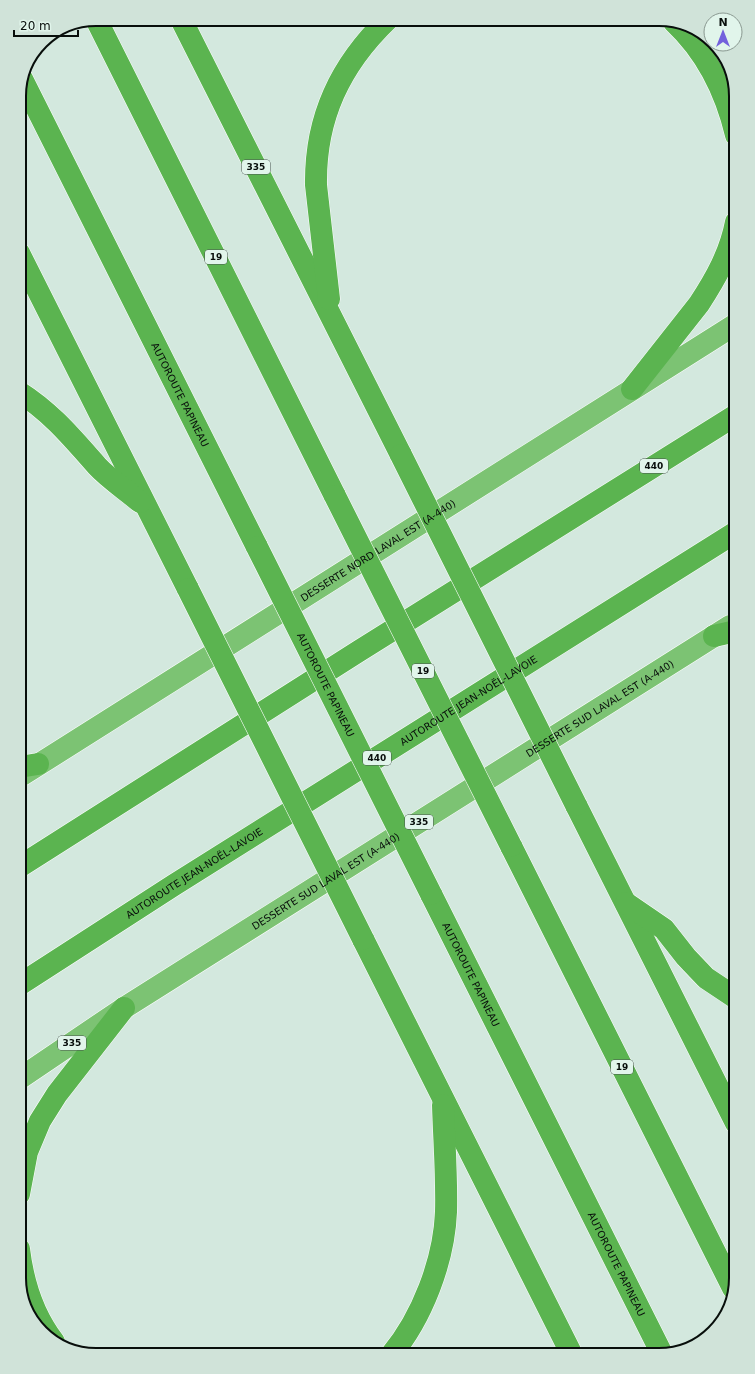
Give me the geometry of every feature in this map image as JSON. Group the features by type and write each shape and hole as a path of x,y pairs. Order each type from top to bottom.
{"highway":[{"name":"19","path":"100,26 729,1280"},
{"name":"335","path":"185,26 624,901 664,929 686,957 706,978 729,993"},
{"path":"330,314 315,168 320,132 331,99 346,70 366,42 381,26"},
{"path":"681,30 708,66 729,109"},
{"name":"AUTOROUTE PAPINEAU","path":"27,88 659,1348"},
{"path":"632,389 699,304 723,263 729,248"},
{"path":"26,267 568,1348"},
{"name":"DESSERTE NORD LAVAL EST (A-440)","path":"28,766 729,328"},
{"path":"26,397 50,415 77,442 98,467 146,506"},
{"name":"440","path":"26,863 366,646 729,418"},
{"name":"AUTOROUTE JEAN-NOËL-LAVOIE","path":"26,981 174,885 729,536"},
{"name":"DESSERTE SUD LAVAL EST (A-440)","path":"26,1074 124,1008 729,626"},
{"name":"335","path":"714,636 729,633"},
{"path":"624,901 729,1109"},
{"path":"26,1158 40,1121 57,1094 124,1008"},
{"path":"396,1348 414,1321 429,1288 444,1231 446,1198 443,1099"},
{"path":"26,1281 39,1318"}]}
